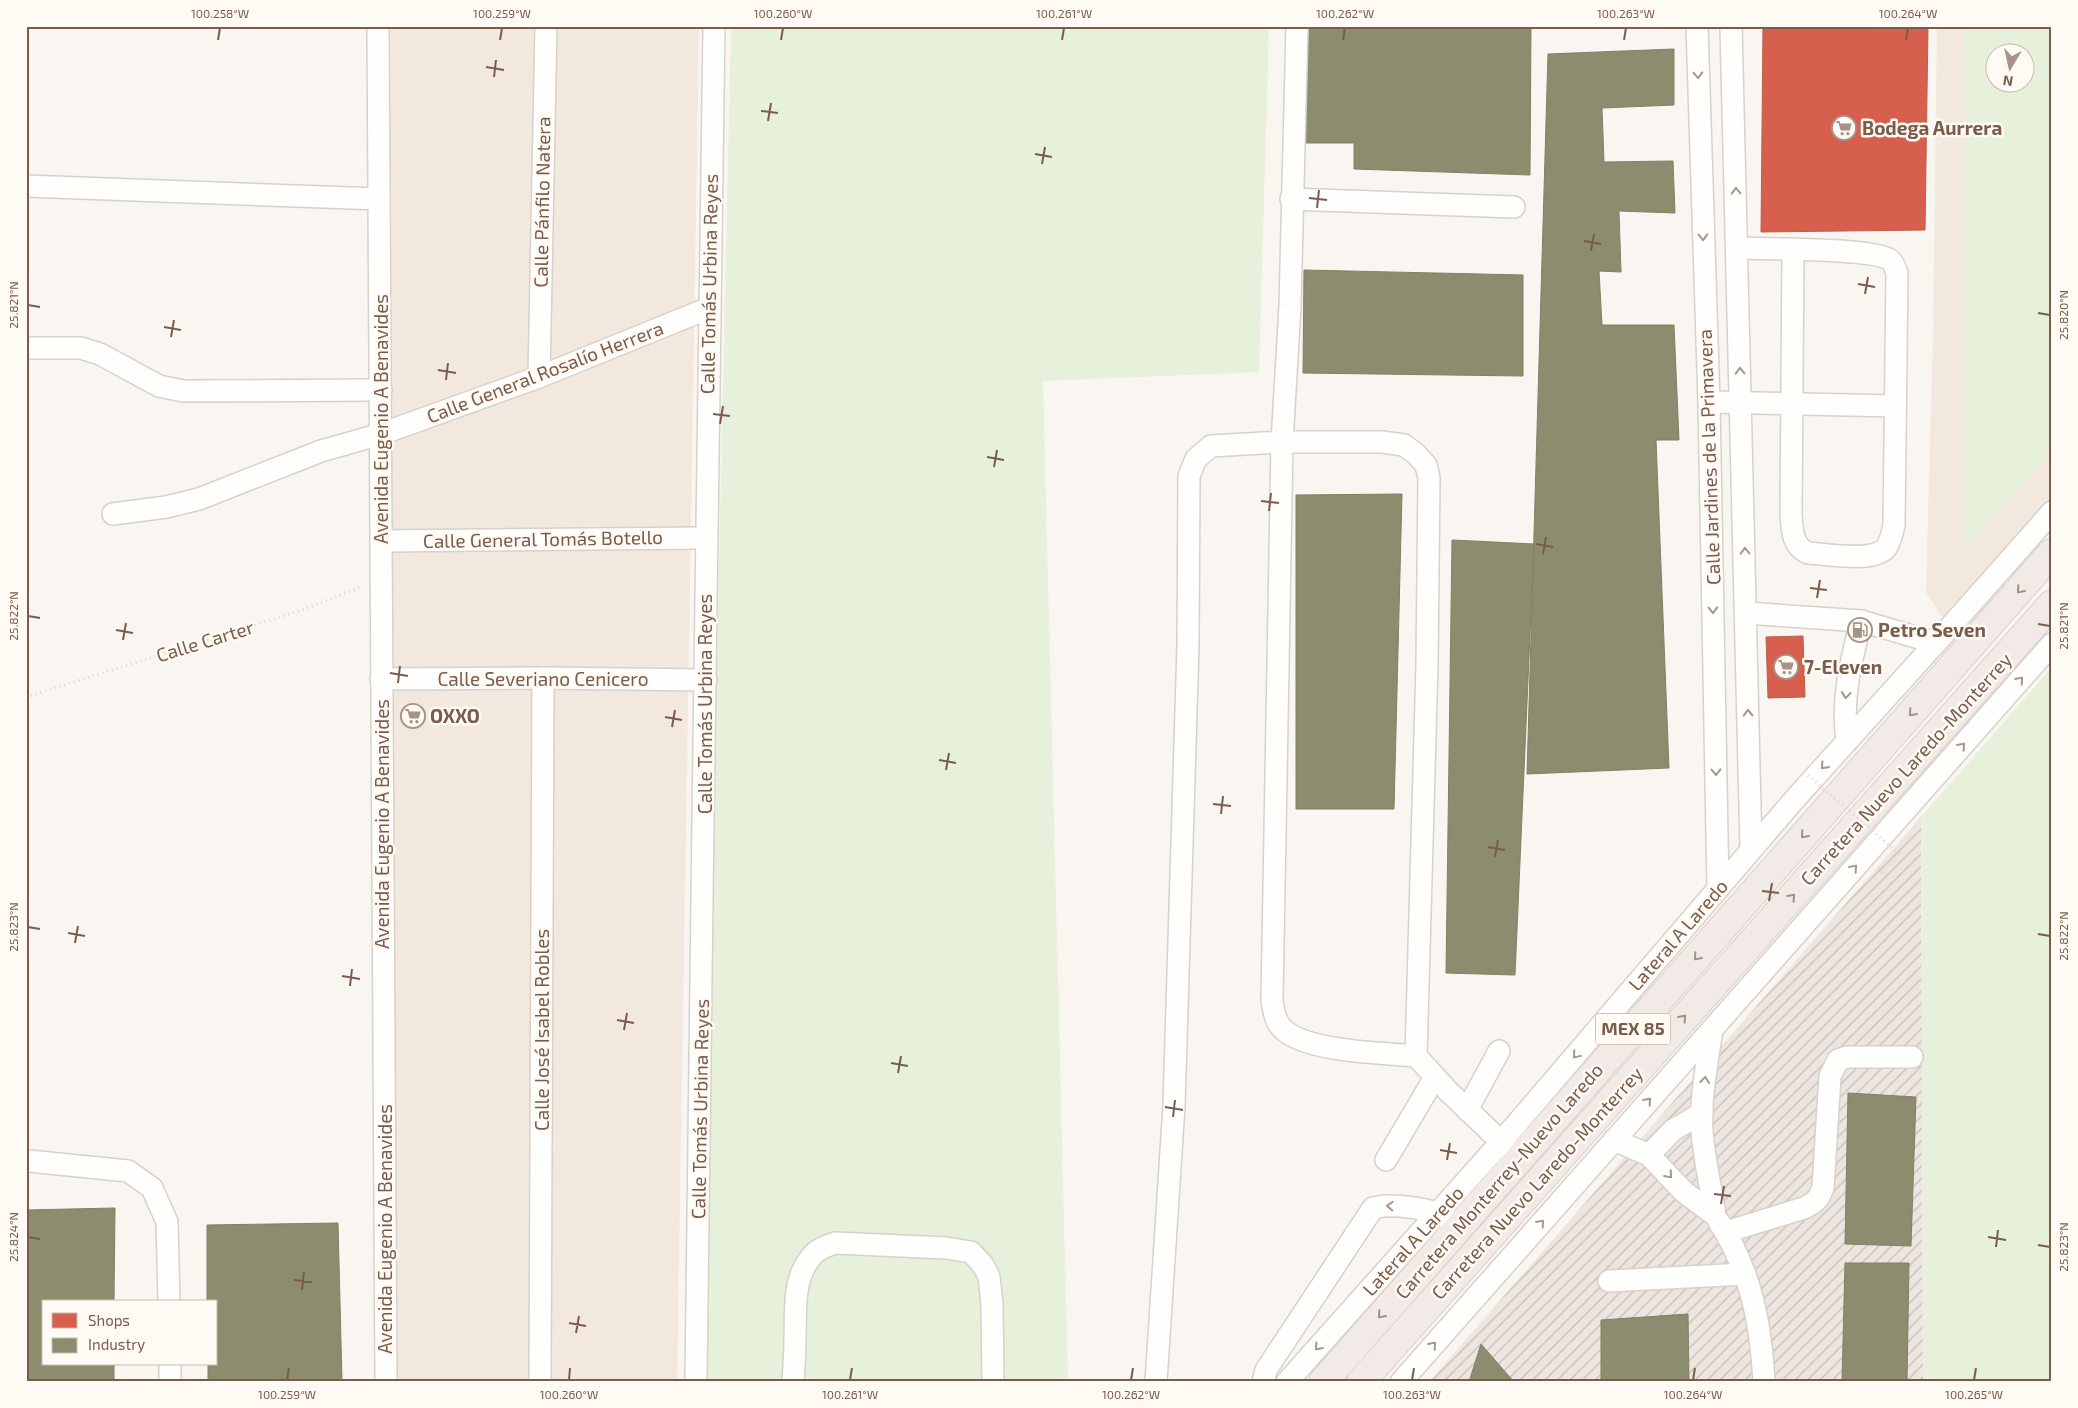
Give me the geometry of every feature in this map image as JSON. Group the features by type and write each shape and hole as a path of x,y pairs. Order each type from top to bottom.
{"highway":[{"name":"Carretera Monterrey-Nuevo Laredo","path":"1323,1382 1448,1220 2052,553"},
{"name":"Carretera Nuevo Laredo-Monterrey","path":"1361,1382 2052,604"}],"street":[{"name":"Avenida Eugenio A Benavides","path":"378,26 386,1382"},
{"name":"Calle Pánfilo Natera","path":"539,377 546,26"},
{"name":"Calle Tomás Urbina Reyes","path":"696,1382 706,680 708,308 714,26"},
{"path":"1297,26 1291,199 1290,306 1282,442 1272,1000 1275,1018 1284,1030 1298,1039 1325,1046 1416,1056 1467,1110 1510,1150"},
{"name":"Calle Jardines de la Primavera","path":"1697,26 1709,402 1718,889"},
{"name":"Calle Jardines de la Primavera","path":"1731,26 1738,248 1751,850"},
{"path":"26,186 379,199"},
{"path":"1291,199 1514,207"},
{"path":"1738,248 1842,251 1879,256 1889,259 1895,266 1894,525 1891,539 1885,548 1876,555 1808,553 1800,549 1795,542 1791,514 1793,251"},
{"name":"Calle General Rosalío Herrera","path":"113,514 166,507 199,499 321,451 381,434 539,377 708,308"},
{"path":"26,348 81,348 100,354 160,386 183,391 381,390"},
{"path":"1709,402 1895,406"},
{"path":"1156,1382 1174,1086 1188,646 1189,476 1196,460 1211,446 1282,442 1382,442 1404,445 1426,465 1429,478 1427,664 1416,1056"},
{"name":"Lateral A Laredo","path":"1510,1150 1751,850 2052,512"},
{"name":"Calle General Tomás Botello","path":"381,541 706,538"},
{"path":"1746,613 1861,621 1936,643"},
{"path":"1847,741 1845,713 1847,682 1861,621"},
{"path":"1401,1382 2052,644"},
{"name":"Calle José Isabel Robles","path":"540,1382 543,678"},
{"name":"Calle Severiano Cenicero","path":"381,679 706,680"},
{"path":"1712,1030 1704,1082 1702,1113 1705,1153 1720,1223 1745,1274 1757,1311 1762,1342 1764,1382"},
{"path":"1467,1110 1499,1051"},
{"path":"1720,1223 1804,1208 1814,1203 1820,1197 1823,1188 1830,1076 1838,1060 1847,1057 1912,1057"},
{"path":"1386,1160 1435,1076"},
{"path":"1649,1155 1672,1130 1702,1113"},
{"path":"1614,1140 1649,1155 1684,1192 1720,1223"},
{"path":"29,1161 128,1171 152,1188 167,1222 169,1300"},
{"path":"1263,1382 1266,1370 1373,1208 1399,1206 1448,1220"},
{"name":"Lateral A Laredo","path":"1287,1382 1448,1220"},
{"path":"793,1382 795,1305 800,1277 812,1256 823,1248 836,1243 946,1248 971,1252 983,1265 989,1277 992,1304 993,1382"},
{"path":"1609,1282 1745,1274"},
{"path":"170,1366 170,1382"}],"path":[{"name":"Calle Carter","path":"26,697 299,611 382,578"},
{"path":"1804,772 1899,854 1882,872"}],"shaded area":[{"path":"386,26 699,26 677,1382 396,1382"},
{"path":"1937,26 2052,26 2052,511 1949,628 1926,592 1933,335"},
{"path":"1921,817 1923,1382 1429,1382"}],"green space":[{"path":"731,26 1269,26 1259,372 1043,381 1068,1382 701,1382"},
{"path":"1964,26 2052,26 2052,450 1964,552"},
{"path":"2052,667 2052,1382 1923,1382 1921,817"}],"building: Shops":[{"name":"Bodega Aurrera","path":"1763,26 1928,26 1925,230 1761,232"},
{"name":"7-Eleven","path":"1803,636 1805,697 1768,698 1766,637"}],"building: Industry":[{"path":"1306,26 1531,26 1530,175 1354,169 1354,143 1305,143"},
{"path":"1674,49 1674,105 1602,108 1604,162 1673,161 1675,213 1619,211 1621,272 1599,271 1602,325 1674,325 1679,440 1656,440 1669,768 1527,774 1548,54"},
{"path":"1304,270 1523,275 1523,376 1303,373"},
{"path":"1402,494 1394,809 1296,809 1296,495"},
{"path":"1452,540 1534,544 1515,975 1446,973"},
{"path":"1848,1093 1916,1097 1911,1246 1845,1244"},
{"path":"115,1208 114,1300 42,1300 42,1366 114,1366 114,1382 26,1382 26,1210"},
{"path":"338,1223 342,1382 208,1382 208,1366 218,1366 218,1300 207,1300 207,1225"},
{"path":"1845,1263 1909,1263 1907,1382 1842,1382"},
{"path":"1688,1314 1689,1382 1601,1382 1601,1320"},
{"path":"1481,1344 1514,1382 1469,1382"}],"place":[{"name":"Bodega Aurrera","path":"1844,128"},
{"name":"Petro Seven","path":"1860,630"},
{"name":"7-Eleven","path":"1786,667"},
{"name":"OXXO","path":"413,716"}]}
